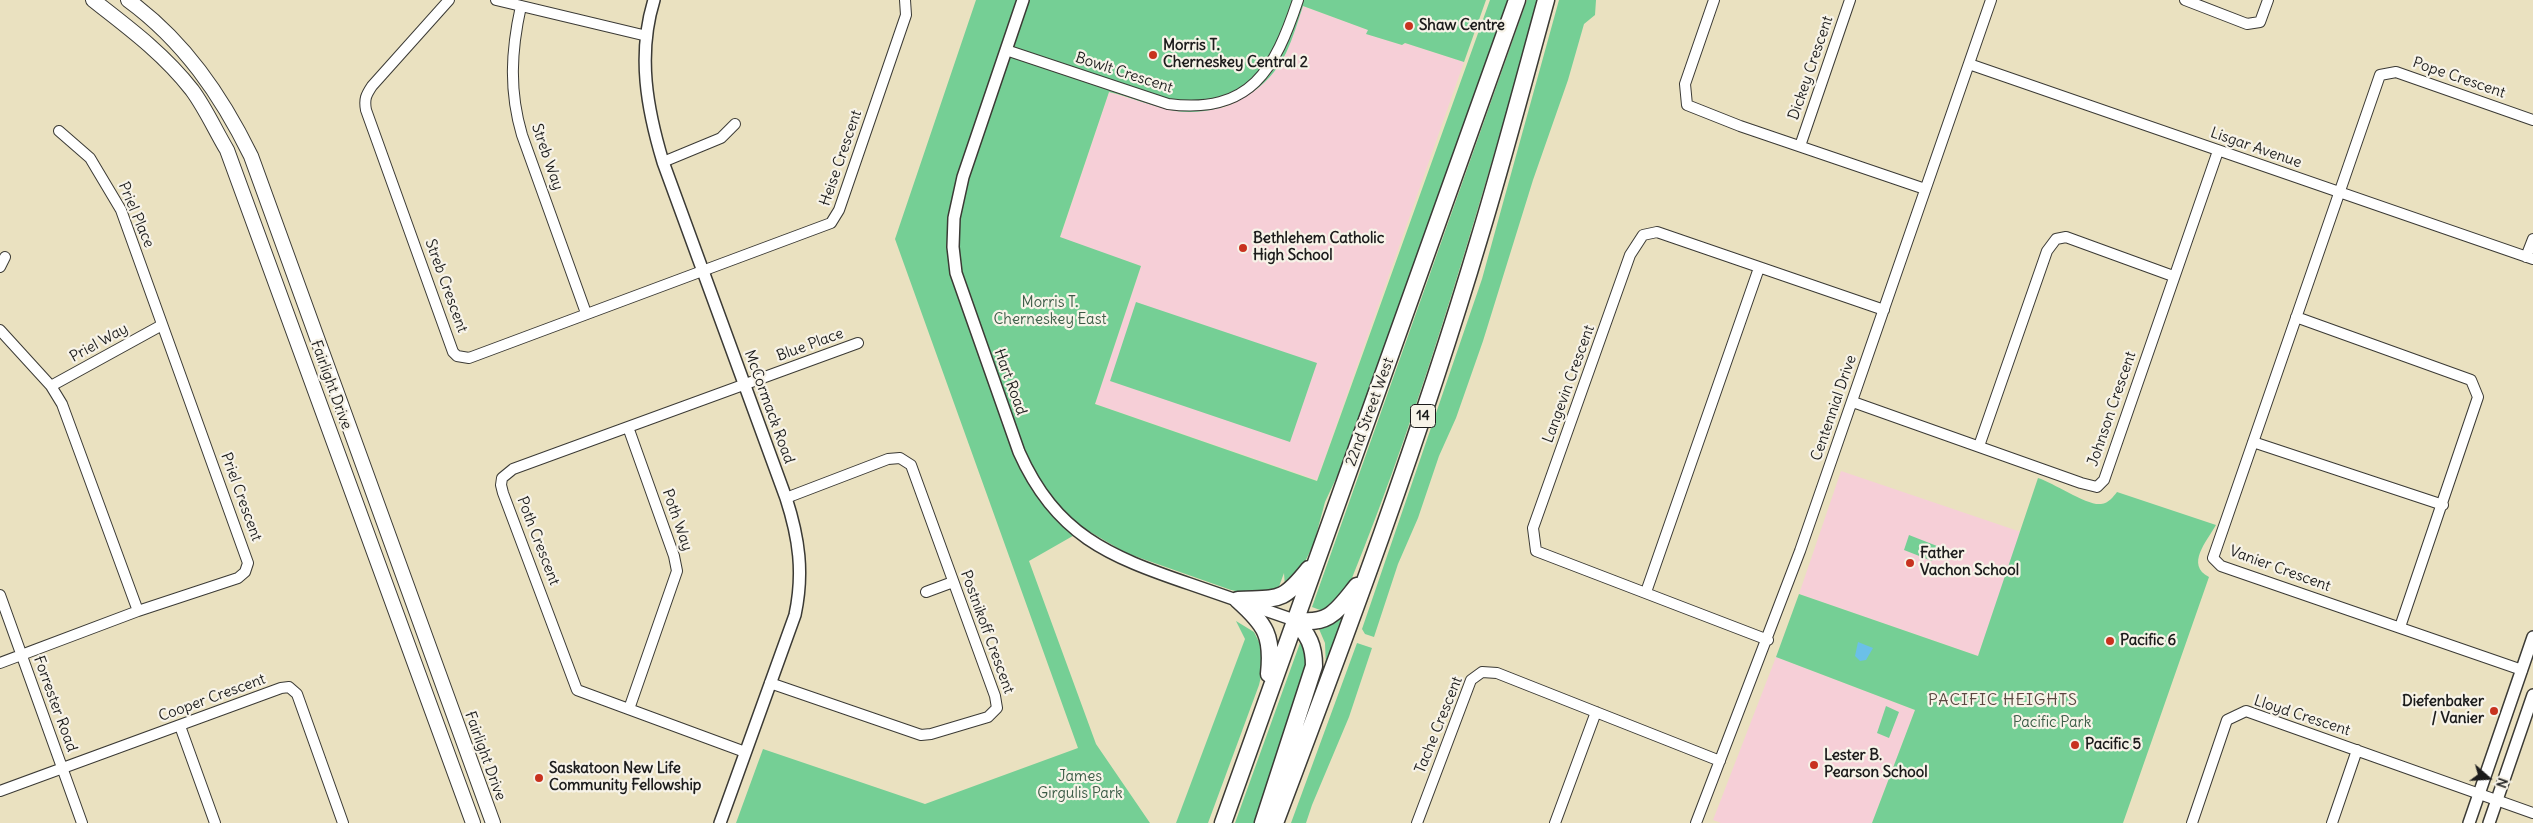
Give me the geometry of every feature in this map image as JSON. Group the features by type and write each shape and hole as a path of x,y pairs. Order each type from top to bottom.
{"highway":[{"name":"22nd Street West","path":"1223,823 1517,0"},
{"name":"14","path":"1275,823 1422,420 1480,238 1546,0"},
{"path":"1238,600 1268,600 1286,595 1317,560"},
{"path":"1294,620 1310,623 1328,618 1346,602 1367,573"},
{"path":"1238,600 1260,620 1269,635 1271,657 1268,694"},
{"path":"1262,823 1310,684 1314,666 1311,643 1306,632 1294,620"}],"main road":[{"name":"Fairlight Drive","path":"93,0 136,32 168,62 193,92 227,150 473,823"},
{"name":"Fairlight Drive","path":"128,0 160,27 198,68 234,121 250,156 492,823"}],"street":[{"name":"Streb Crescent","path":"449,0 372,86 365,101 366,110 453,352 457,356 469,358 704,270"},
{"path":"496,0 647,36"},
{"name":"McCormack Road","path":"654,0 645,54 648,104 663,162 704,270 786,498 798,537 800,580 795,615 720,823"},
{"name":"Heise Crescent","path":"704,270 825,227 834,220 906,15 905,0"},
{"name":"Hart Road","path":"1023,0 959,191 954,218 953,247 956,273 1019,452 1033,480 1049,503 1066,522 1091,542 1134,565 1294,620"},
{"name":"Bowlt Crescent","path":"1006,50 1168,104 1189,106 1212,104 1242,93 1267,71 1283,43 1298,0"},
{"path":"1714,0 1685,84 1687,105 1925,189"},
{"name":"Dickey Crescent","path":"1800,146 1850,0"},
{"name":"Centennial Drive","path":"1696,823 1768,640 1853,402 1991,0"},
{"path":"2185,0 2247,24 2260,22 2268,0"},
{"name":"Streb Way","path":"521,6 511,74 516,112 586,313"},
{"name":"Lisgar Avenue","path":"1969,64 2530,258"},
{"name":"Pope Crescent","path":"2339,193 2380,74 2396,72 2533,120"},
{"path":"663,162 716,141 735,124"},
{"name":"Priel Place","path":"59,131 90,158 105,180 121,210 162,325"},
{"name":"Johnson Crescent","path":"1853,402 2097,487 2104,480 2173,276 2218,151"},
{"name":"Vanier Crescent","path":"2339,193 2213,558 2222,566 2522,670"},
{"name":"Langevin Crescent","path":"1768,640 1536,551 1534,528 1630,255 1643,235 1657,232 1884,310"},
{"path":"1979,446 2047,251 2056,239 2066,237 2173,276"},
{"path":"2530,258 2533,239"},
{"path":"1646,592 1759,268"},
{"path":"2296,317 2471,380 2478,397 2443,505 2400,627"},
{"name":"Priel Way","path":"51,386 162,325"},
{"name":"Priel Crescent","path":"0,663 138,611 238,578 245,572 248,563 162,325"},
{"path":"0,330 51,386 62,404 138,611"},
{"name":"Blue Place","path":"744,385 858,343"},
{"name":"Poth Crescent","path":"744,385 513,469 502,478 501,485 577,690 745,752"},
{"name":"Poth Way","path":"628,427 674,556 677,571 629,709"},
{"path":"2253,442 2443,505"},
{"name":"Postnikoff Crescent","path":"770,682 921,735 931,734 988,717 997,708 996,696 914,471 906,460 900,458 888,459 786,498"},
{"path":"926,592 953,582"},
{"name":"Forrester Road","path":"0,595 82,823"},
{"path":"2469,823 2533,637"},
{"name":"Tache Crescent","path":"1417,823 1472,680 1482,672 1497,673 1720,761"},
{"name":"Cooper Crescent","path":"0,791 281,688 289,687 297,694 343,823"},
{"path":"2489,823 2533,695"},
{"path":"1555,823 1596,712"},
{"name":"Lloyd Crescent","path":"2192,823 2227,720 2246,712 2533,813"},
{"path":"180,726 215,823"},
{"name":"Lloyd Crescent","path":"2332,823 2357,750"}],"shaded area":[{"name":"Bethlehem Catholic High School","path":"1303,6 1368,30 1367,34 1402,45 1405,43 1464,62 1317,480 1095,404 1141,266 1060,238 1109,92 1150,104 1222,108 1235,103 1257,89 1280,64"},
{"name":"Father Vachon School","path":"1841,471 2021,532 1978,656 1799,594"},
{"name":"Lester B. Pearson School","path":"1776,657 1915,710 1872,823 1721,823 1713,820"}],"green space":[{"path":"976,0 1486,0 1464,62 1405,43 1402,45 1366,34 1368,30 1303,6 1289,47 1277,68 1267,80 1240,100 1209,110 1175,111 1109,92 1060,237 1141,266 1095,404 1317,481 1490,0 1508,0 1340,470 1325,502 1314,543 1304,564 1285,587 1284,573 1277,592 1240,592 1231,590 1126,553 1085,529 1029,561 1096,744 1150,823 736,823 763,749 925,804 1078,748 895,239"},
{"path":"1527,0 1539,0 1429,367 1378,512 1350,583 1328,613 1312,607"},
{"path":"1559,0 1596,0 1595,15 1584,24 1568,80 1533,180 1483,341 1456,418 1439,456 1418,518 1398,564 1374,637 1365,634 1362,629 1482,279"},
{"path":"1136,302 1317,363 1290,442 1110,381"},
{"name":"Pacific Park","path":"2038,478 2095,504 2106,502 2117,492 2216,525 2200,552 2198,559 2202,572 2209,577 2123,823 1872,823 1915,710 1776,657 1799,594 1978,656"},
{"path":"1909,535 1937,546 1932,561 1904,550"},
{"path":"1345,615 1326,667 1325,643 1319,629"},
{"path":"1236,621 1254,632 1266,656 1259,685 1208,823 1176,823 1245,639"},
{"path":"1300,643 1304,650 1307,673 1254,823 1235,823"},
{"path":"1357,643 1372,648 1349,717 1306,823 1291,823"},
{"path":"1886,706 1899,712 1889,738 1877,733"}],"water":[{"path":"1858,642 1873,648 1866,660 1860,661 1855,656"}],"place":[{"name":"Shaw Centre","path":"1409,26"},
{"name":"Morris T. Cherneskey Central 2","path":"1153,55"},
{"name":"Bethlehem Catholic High School","path":"1243,248"},
{"name":"Father Vachon School","path":"1910,563"},
{"name":"Pacific 6","path":"2110,641"},
{"name":"Diefenbaker / Vanier","path":"2494,711"},
{"name":"Pacific 5","path":"2075,745"},
{"name":"Lester B. Pearson School","path":"1814,765"},
{"name":"Saskatoon New Life Community Fellowship","path":"539,778"}],"district":[{"name":"PACIFIC HEIGHTS","path":"2003,700"}],"park label":[{"name":"Morris T. Cherneskey East","path":"1050,312"},
{"name":"James Girgulis Park","path":"1080,786"}]}
